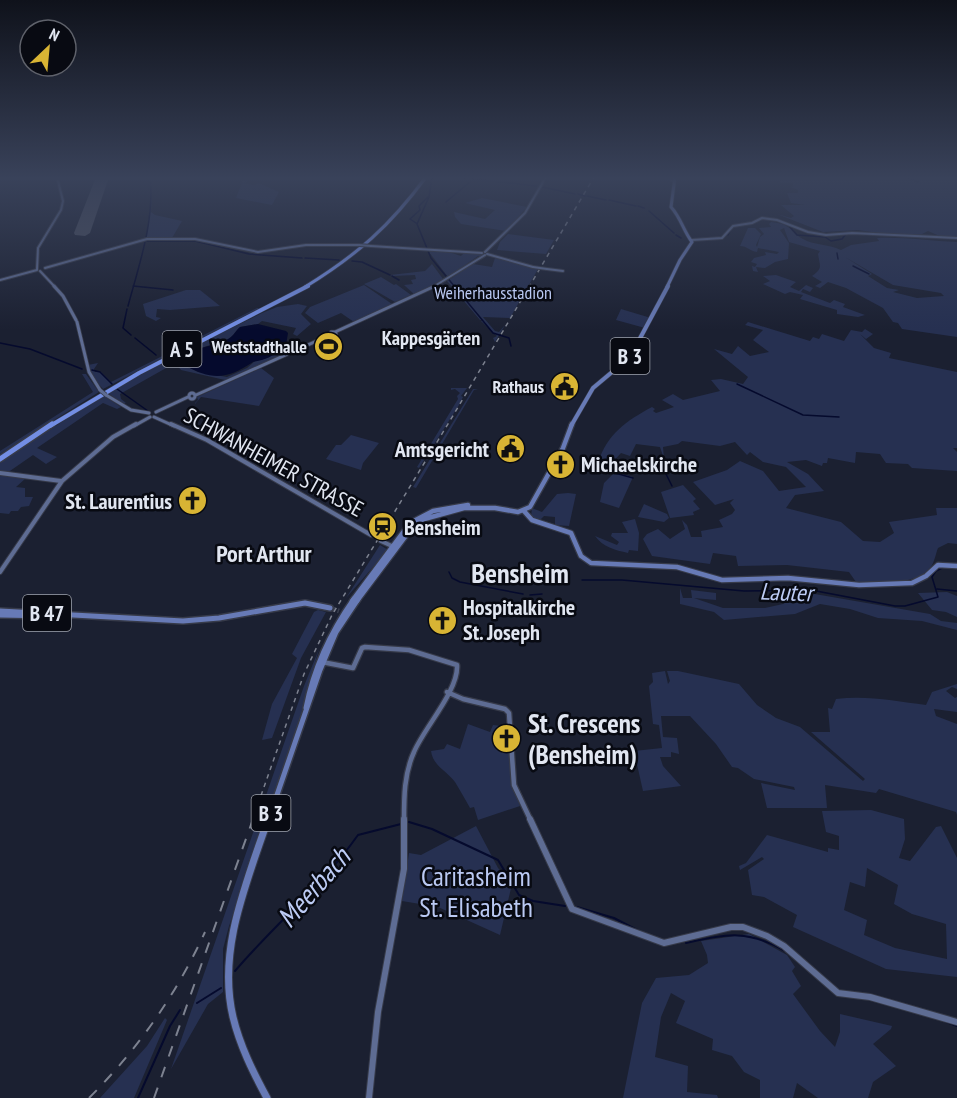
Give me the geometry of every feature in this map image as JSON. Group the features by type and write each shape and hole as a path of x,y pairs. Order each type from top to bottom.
{"highway":[{"name":"A 5","path":"0,458 108,388 302,286 344,260 382,228"},
{"name":"A 5","path":"0,458 110,389 305,287 354,255 384,228"},
{"path":"345,264 354,255"},
{"path":"258,313 272,308"}],"main road":[{"path":"683,228 692,240"},
{"name":"B 3","path":"524,511 530,507 563,448 568,431 586,398 593,388 626,362 636,347 656,314 680,260 692,240"},
{"path":"412,524 427,513 458,506 489,505 524,511"},
{"path":"412,524 426,517 464,508 495,508 571,533 586,562 677,567 715,579 788,578 845,584 906,584 923,578 938,565 957,566"},
{"path":"515,513 524,511"},
{"path":"524,511 527,517"},
{"name":"B 3","path":"267,1098 248,1062 233,1017 228,980 230,951 245,887 304,721 321,662 343,612 412,524"},
{"name":"B 47","path":"0,613 194,621 302,603 330,608"}],"street":[{"path":"41,269 38,248 51,228"},
{"path":"0,572 62,481 111,439 152,415 448,279 485,253 510,228"},
{"path":"692,240 722,238 731,228"},
{"path":"799,228 826,235 852,233 957,238"},
{"path":"0,280 145,240 200,240 258,252 318,245 425,248 485,253 533,267 563,271"},
{"path":"475,252 485,253"},
{"name":"SCHWANHEIMER STRASSE","path":"41,269 77,321 83,338 88,371 106,395 131,410 140,414 152,415 215,444 370,535"},
{"path":"131,410 152,415"},
{"path":"140,414 142,420"},
{"path":"142,420 160,420"},
{"path":"0,473 62,481"},
{"name":"SCHWANHEIMER STRASSE","path":"381,541 394,547"},
{"path":"321,662 353,669 364,647 409,650 458,666 457,673 447,692 418,741 407,773 404,867 373,1035 369,1098"},
{"path":"447,692 463,699 506,709 509,713 514,786 572,909 664,943 731,927 743,927 767,936 784,946 838,993 870,997 957,1022"}],"green space":[{"path":"147,228 178,228 172,238 146,239"},
{"path":"488,228 508,228 506,231"},
{"path":"748,228 755,228 761,234 756,245 757,247 760,237 764,234 759,228 784,228 780,230 789,243 788,259 775,262 765,268 756,267 758,272 753,271 752,266 755,267 757,264 751,262 754,258 766,255 765,252 777,254 779,252 758,248 757,252 740,246"},
{"path":"784,228 790,228 807,241 841,250 851,245 879,241 877,238 957,242 957,337 902,329 898,323 893,322 883,308 846,288 828,282 820,288 815,286 822,282 812,276 819,269 818,254 820,251 789,242","holes":["845,257 893,285 941,293 944,296 917,298 893,292 899,290 887,288 868,276 872,274"]},
{"path":"813,228 957,228 957,236 942,237 928,231 922,234 892,235 858,230 823,232"},
{"path":"508,234 554,240 546,254 497,250 500,242"},
{"path":"426,248 455,250 452,253 461,256 466,251 480,253 482,256 478,256 448,277"},
{"name":"Weiherhausstadion","path":"495,258 538,269 510,318 483,317 495,331 499,332 505,325 495,342 493,338 497,336 481,321 484,320 480,320 447,281 473,264 492,267"},
{"path":"432,264 443,279 415,295 404,285 413,284 411,280 416,279 415,275 390,275 425,271"},
{"path":"776,275 796,282 790,287 799,291 806,285 813,288 810,292 803,289 801,292 830,303 834,300 845,304 843,307 865,315 858,317 837,314 837,310 800,299 803,295 790,292 785,294 763,284 770,281 763,276"},
{"path":"381,277 411,295 395,302 364,284"},
{"path":"364,285 392,304 354,322 341,313 318,323 305,313 310,307"},
{"path":"186,290 200,290 220,306 157,309 156,317 161,318 156,321 146,316 143,304"},
{"path":"298,304 307,306 301,314 311,324 297,336 293,334 296,328 262,321 258,324 240,327 225,340 191,353 184,365 198,372 227,377 281,350 287,342 291,346 289,352 222,382 225,380 181,370 175,363 120,394 121,399 126,403 123,404 108,393 168,359 262,313 277,307"},
{"path":"260,308 103,389 94,379 88,365 98,363 94,369 95,372 101,372 111,382"},
{"path":"621,309 651,318 645,328 616,320"},
{"path":"748,322 810,341 813,337 819,339 822,334 844,341 851,330 862,332 865,329 873,334 866,339 860,334 874,348 891,353 889,358 957,372 957,448 953,448 957,452 957,471 912,468 908,464 886,463 880,454 856,452 855,463 828,458 827,463 823,463 822,466 806,460 787,462 808,474 824,491 795,495 786,508 841,522 863,541 880,542 894,533 889,522 937,515 936,508 957,508 957,544 948,543 938,548 931,567 924,573 906,581 856,582 849,572 787,565 738,566 736,556 713,553 710,564 652,556 643,539 647,534 658,529 670,539 685,529 682,520 687,525 691,537 702,537 701,531 723,527 719,520 732,514 735,510 730,503 734,499 715,505 693,482 727,470 740,461 763,471 779,491 806,487 786,467 763,462 750,452 747,455 735,442 720,446 682,441 663,447 664,459 660,447 636,444 630,456 621,453 609,466 598,463 607,444 619,429 652,407 656,413 674,407 662,400 673,394 683,400 720,391 711,380 721,379 743,384 748,377 714,349 732,354 738,346 750,356 769,352 753,340 763,330 745,325"},
{"path":"261,368 274,378 259,406 201,397 195,404 197,397"},
{"path":"82,374 86,374 99,392 0,454 0,451 93,392"},
{"path":"451,388 467,388 461,396 463,397 459,405 419,468 417,467 458,399 457,396 460,393"},
{"path":"473,389 478,389 474,390 416,488 413,487"},
{"path":"103,395 121,407 117,409 103,403 37,448 57,457 46,464 33,455 7,473 0,472 0,462"},
{"path":"351,435 379,443 363,463 361,470 326,459 336,445 341,445"},
{"path":"615,472 633,477 619,508 600,502 604,483"},
{"path":"0,474 26,478 16,487 25,488 25,497 33,497 29,506 21,507 18,511 11,511 9,514 0,513"},
{"path":"683,485 696,499 693,501 700,509 693,512 694,515 670,518 661,492"},
{"path":"557,494 576,494 569,526 555,525 555,517 544,516 540,520 531,517 532,508 542,512"},
{"path":"644,504 667,514 669,518 664,522 638,517"},
{"path":"635,519 639,533 638,551 629,550 628,553 614,549 602,543 595,536 617,545 619,542 611,536 612,533 628,533 622,522"},
{"path":"380,545 388,550 346,598"},
{"path":"680,588 683,598 692,598 691,590 716,593 716,600 694,598 723,608 765,608 783,604 794,596 809,593 930,614 941,621 957,623 957,630 922,621 878,618 850,609 820,604 795,614 724,620 714,612 680,604"},
{"path":"947,592 957,596 957,617 946,612 932,610 918,593"},
{"path":"318,610 326,612 301,658 272,738 262,740 272,704 297,658 292,654 314,612"},
{"path":"319,649 308,687 303,717 229,926 223,949 223,992 208,1004 171,1069 304,686"},
{"path":"665,671 668,684 670,681 667,671 678,671 739,684 757,705 776,718 800,727 863,781 865,779 811,732 830,732 828,708 832,709 836,699 870,698 926,705 932,692 957,684 957,689 952,687 946,691 955,698 957,697 957,712 934,709 936,716 957,724 957,815 956,812 879,789 876,793 825,785 827,808 767,808 761,783 795,790 794,787 754,779 738,768 732,767 716,744 690,716 661,716 663,737 677,738 679,754 671,752 671,757 660,757 663,766 681,786 643,791 634,751 662,748 659,725 653,724 649,686 653,682 652,673"},
{"path":"468,724 490,732 493,725 509,727 512,779 520,806 478,820 474,807 470,808 452,778 434,761 431,751 444,749 447,744 460,749"},
{"path":"871,810 904,819 905,839 899,858 910,861 936,827 941,826 957,858 957,977 886,969 793,927 797,915 764,897 752,895 748,870 764,859 762,857 740,870 739,866 746,863 767,835 828,852 828,848 839,850 839,836 826,832 822,811","holes":["867,868 898,885 894,904 912,914 946,924 947,959 895,948 864,935 867,920 844,910 850,882 865,887"]},
{"name":"Caritasheim St. Elisabeth","path":"476,826 498,868 512,884 500,935 438,907 402,901 409,853 421,855"},
{"path":"749,934 787,955 795,967 792,971 801,986 793,994 820,1031 835,1047 840,1032 840,1014 892,1026 873,1044 896,1066 873,1082 868,1098 818,1098 797,1083 793,1098 760,1098 760,1080 744,1072 732,1056 712,1050 713,1039 676,1023 685,1001 671,993 661,1017 655,1057 688,1066 687,1092 717,1095 718,1098 623,1098 642,1003 656,978 689,975 708,963 701,941"},
{"path":"165,1018 167,1020 134,1098 100,1098 147,1046"}],"shaded area":[{"path":"258,324 286,331 288,333 286,345 272,356 253,362 227,375 203,374 184,365 191,353 225,340 240,327"}],"waterway":[{"path":"134,286 148,228"},
{"path":"419,228 431,258 493,333 509,338 511,346"},
{"path":"669,228 674,233"},
{"path":"791,228 797,235 825,237 831,241 842,239 846,234"},
{"path":"728,235 731,229"},
{"path":"676,235 681,238"},
{"path":"865,235 878,235"},
{"path":"922,237 953,239"},
{"path":"145,241 195,241 249,254 302,258"},
{"path":"837,253 838,259"},
{"path":"305,258 339,260"},
{"path":"352,261 362,262 390,275"},
{"path":"853,266 869,274"},
{"path":"392,276 399,280"},
{"path":"128,306 134,286"},
{"path":"134,286 173,290"},
{"path":"127,309 123,328 131,335"},
{"path":"135,338 156,355"},
{"path":"0,343 30,349 82,369"},
{"path":"92,370 100,372 112,384"},
{"path":"737,384 803,415 839,417"},
{"path":"117,389 148,411"},
{"path":"597,468 613,472"},
{"path":"664,470 672,486"},
{"path":"615,473 633,478"},
{"name":"Lauter","path":"582,580 622,580 744,591 811,590 905,606 938,597 932,577 936,571 944,567"},
{"name":"Lauter","path":"449,572 452,578 460,582 523,594"},
{"path":"937,589 957,591"},
{"name":"Lauter","path":"530,595 542,594"},
{"name":"Meerbach","path":"409,822 432,829 498,860 519,895 533,901 565,906"},
{"name":"Meerbach","path":"235,971 314,888 358,835 401,824"},
{"name":"Meerbach","path":"577,907 614,918 639,931"},
{"name":"Meerbach","path":"686,943 737,935 759,939 785,951"},
{"name":"Meerbach","path":"197,1003 221,988"},
{"name":"Meerbach","path":"138,1098 170,1026 180,1010"},
{"name":"Meerbach","path":"944,1021 957,1026"}],"runway":[{"path":"81,228 79,233 85,233 87,228"}],"tunnel":[{"path":"371,535 381,541"},
{"path":"330,608 339,611"}],"railway":[{"path":"252,821 304,674 332,615 564,228"},
{"path":"154,1098 253,819"},
{"path":"89,1098 140,1041 182,978 205,932"}],"place":[{"name":"Weststadthalle","path":"328,346"},
{"name":"Rathaus","path":"565,386"},
{"name":"Amtsgericht","path":"510,449"},
{"name":"Michaelskirche","path":"560,464"},
{"name":"St. Laurentius","path":"193,501"},
{"name":"Bensheim","path":"383,527"},
{"name":"Hospitalkirche St. Joseph","path":"442,620"},
{"name":"St. Crescens (Bensheim)","path":"507,739"}],"district":[{"name":"Kappesgärten","path":"431,338"},
{"name":"Port Arthur","path":"264,553"},
{"name":"Bensheim","path":"520,572"}]}
